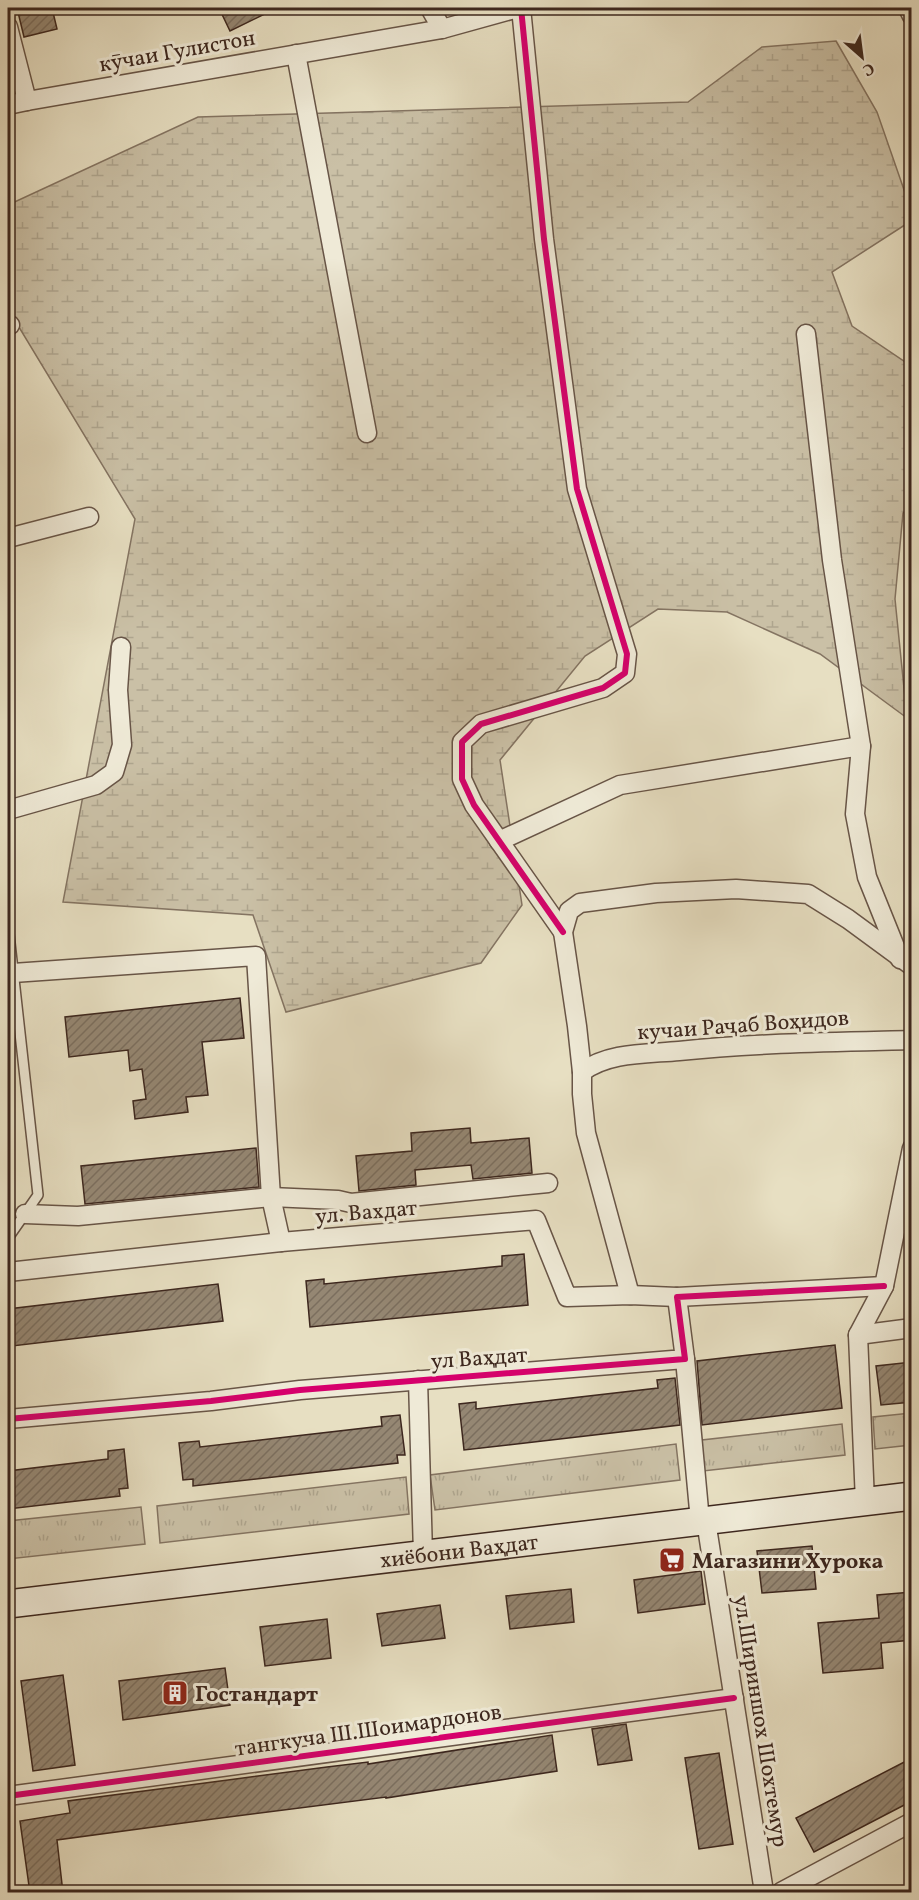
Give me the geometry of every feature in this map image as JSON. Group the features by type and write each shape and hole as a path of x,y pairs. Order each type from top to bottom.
{"main road":[{"name":"хиёбони Ваҳдат","path":"8,1604 912,1496"}],"street":[{"path":"430,8 442,29"},
{"path":"520,8 544,239 577,489 627,654 624,673 603,688 481,724 462,742 462,779 474,805 562,932 578,1026 586,1133 630,1295"},
{"name":"кӯчаи Гулистон","path":"8,105 442,29 520,8"},
{"path":"908,8 912,16"},
{"path":"8,27 27,101"},
{"path":"296,54 367,433"},
{"path":"806,334 832,560 861,746 855,814 867,877 906,963"},
{"path":"8,538 89,517"},
{"path":"8,810 96,785 114,772 122,745 118,690 121,647"},
{"path":"499,842 620,785 861,746"},
{"path":"562,932 569,911 580,903 599,900 656,893 736,889 808,894 848,919 906,963"},
{"path":"13,973 256,956 271,1197 280,1242"},
{"name":"кучаи Раҷаб Воҳидов","path":"582,1072 595,1062 623,1056 750,1044 912,1040"},
{"path":"865,1502 858,1335 884,1286 912,1148"},
{"path":"25,1214 78,1216 271,1197 338,1200 351,1203 549,1183"},
{"name":"ул. Вахдат","path":"8,1272 280,1242 536,1220 567,1297 630,1295 677,1297"},
{"path":"703,1521 677,1297 884,1286"},
{"path":"858,1335 912,1328"},
{"name":"ул Ваҳдат","path":"8,1419 211,1401 300,1390 685,1359"},
{"path":"418,1380 423,1554"},
{"name":"ул.Шириншох Шохтемур","path":"703,1521 734,1698 764,1893"},
{"name":"тангкуча Ш.Шоимардонов","path":"8,1796 734,1698"},
{"path":"781,1893 912,1822"}],"lane":[{"path":"8,925 38,1195 8,1238"}],"green space":[{"path":"836,41 877,112 911,210 911,221 832,272 852,326 911,366 911,508 903,513 895,599 907,718 820,654 727,612 658,609 585,656 500,760 522,905 481,963 286,1012 253,915 63,902 135,519 8,309 8,205 198,117 688,102 762,47"},
{"path":"911,1413 911,1445 875,1449 873,1417"},
{"path":"842,1424 845,1455 703,1471 702,1440"},
{"path":"676,1444 680,1480 435,1510 430,1475"},
{"path":"406,1477 409,1514 160,1543 157,1506"},
{"path":"141,1507 145,1544 8,1559 8,1521"}],"building":[{"path":"17,8 52,8 57,29 24,37"},
{"path":"219,8 277,8 230,31"},
{"path":"240,998 244,1038 202,1042 208,1095 186,1097 188,1112 135,1119 133,1101 146,1099 142,1069 130,1071 128,1050 69,1057 65,1017"},
{"path":"470,1128 471,1143 529,1138 532,1173 473,1179 471,1165 415,1170 416,1185 359,1191 356,1156 412,1151 411,1133"},
{"path":"256,1148 259,1187 85,1204 81,1166"},
{"path":"524,1254 528,1305 310,1327 306,1281 324,1279 324,1284 502,1266 502,1256"},
{"path":"218,1284 223,1321 12,1346 8,1309"},
{"path":"835,1345 842,1408 702,1425 697,1361"},
{"path":"912,1362 912,1402 881,1405 876,1366"},
{"path":"675,1378 680,1425 464,1450 459,1404 476,1402 476,1409 658,1388 657,1380"},
{"path":"400,1415 405,1455 397,1455 398,1463 193,1486 193,1479 183,1480 179,1443 199,1441 200,1447 382,1426 381,1417"},
{"path":"124,1449 128,1488 119,1489 120,1496 8,1509 8,1471 108,1459 108,1451"},
{"path":"812,1546 816,1589 762,1593 757,1551"},
{"path":"701,1571 705,1604 638,1613 634,1580"},
{"path":"571,1589 574,1622 510,1629 506,1596"},
{"path":"912,1592 912,1640 881,1643 883,1668 823,1673 818,1623 879,1618 877,1595"},
{"path":"440,1605 445,1638 382,1646 377,1614"},
{"path":"327,1619 331,1658 265,1666 260,1627"},
{"name":"Гостандарт","path":"225,1668 230,1705 123,1720 119,1681"},
{"path":"63,1675 75,1765 33,1771 21,1681"},
{"path":"626,1724 632,1760 598,1765 592,1729"},
{"path":"552,1735 557,1771 386,1798 57,1840 63,1893 30,1893 20,1821 70,1813 68,1801 327,1767 368,1762 368,1764"},
{"path":"719,1753 733,1844 699,1849 685,1758"},
{"path":"912,1758 912,1801 814,1852 796,1818"}],"cycle path":[{"path":"521,8 544,239 577,489 627,654 625,673 603,688 481,724 462,742 462,779 474,805 563,932"},
{"path":"8,1419 211,1401 300,1390 685,1359 677,1297 884,1286"},
{"path":"8,1796 734,1698"}],"place":[{"name":"Магазини Хурока","path":"672,1560"},
{"name":"Гостандарт","path":"175,1693"}]}
